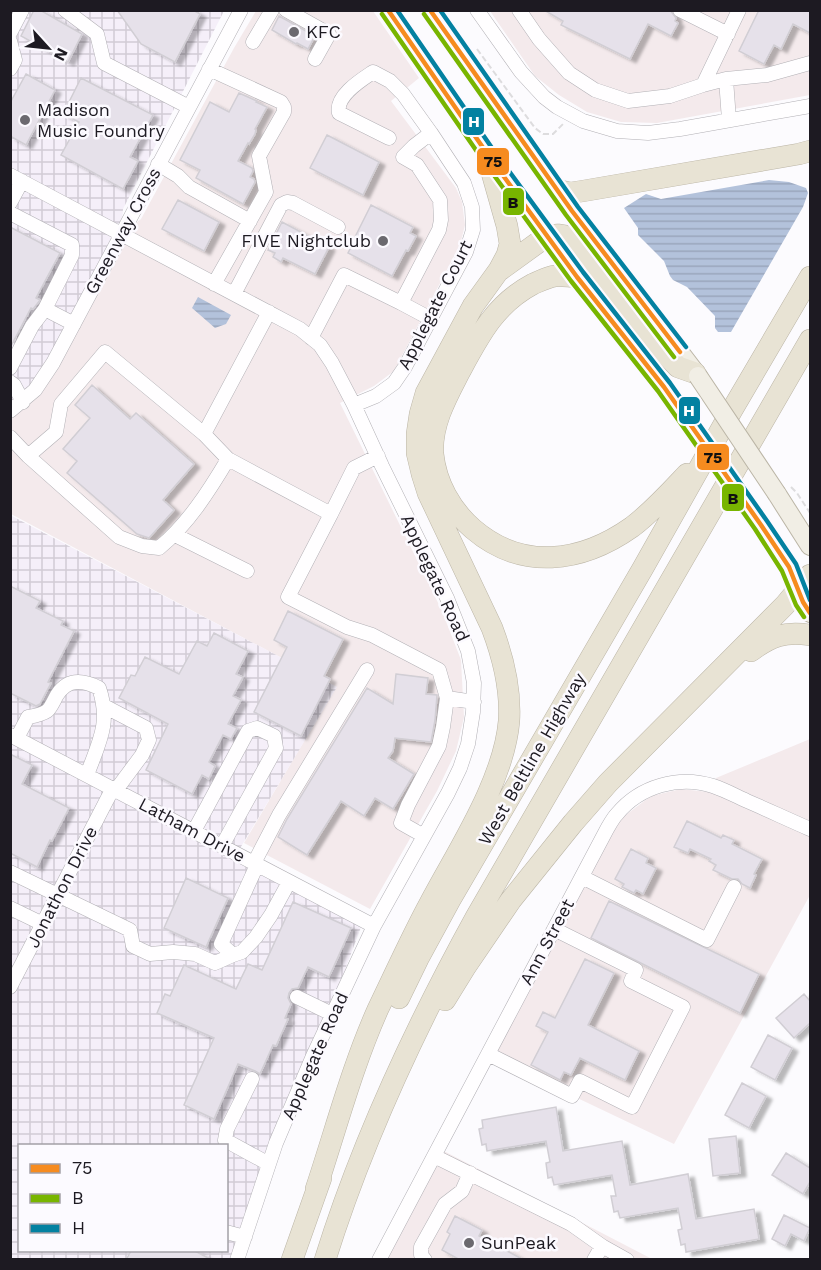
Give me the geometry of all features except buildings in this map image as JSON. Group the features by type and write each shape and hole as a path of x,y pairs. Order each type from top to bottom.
{"highway":[{"path":"556,190 570,193 810,151"},
{"path":"316,1189 355,1070 377,1013 418,925 493,783 509,719 506,676 500,650 492,628 428,493 417,453 420,414 426,393 472,306 499,270 510,244 486,153"},
{"path":"499,270 547,236 563,234 570,238 625,312 678,367 696,374"},
{"path":"577,277 554,276 539,281 509,299 484,328 451,388 439,414 434,433 433,454 445,495 457,512 486,540 503,549 538,557 570,556 591,549 632,527 709,452"},
{"name":"West Beltline Highway","path":"292,1260 316,1189 382,1036 424,948 810,277"},
{"name":"West Beltline Highway","path":"325,1260 372,1131 443,976 810,340"},
{"path":"372,1131 405,1069 466,966 511,900 601,791 785,605 804,582"},
{"path":"667,725 765,640 792,633 810,635"}],"main road":[{"path":"388,10 486,153 577,277 653,372 789,567 804,582 803,602 810,613"},
{"path":"430,10 556,190 784,490 810,546"}],"street":[{"path":"10,33 22,10"},
{"path":"65,10 97,34 104,63 189,107"},
{"name":"Greenway Cross","path":"10,411 35,390 53,363 241,10"},
{"path":"253,42 272,10"},
{"path":"286,10 329,34 315,59"},
{"path":"477,10 521,72 544,98 583,121 617,131 648,133 680,129 810,106"},
{"path":"519,10 539,39 569,73 595,90 628,101 670,96 726,79 767,75 810,63"},
{"path":"680,10 728,34"},
{"path":"703,85 739,10"},
{"path":"10,41 15,60 10,69"},
{"path":"209,69 280,102 284,107 284,112 259,156 266,192 214,284"},
{"name":"Applegate Court","path":"354,405 376,396 394,383 405,367 466,252 473,230 472,207 464,183 403,94 390,81 373,72 354,83 341,100 338,107 339,113 389,138"},
{"path":"726,79 729,120"},
{"path":"401,303 439,230 441,220 440,200 417,165 403,157 431,133"},
{"path":"158,164 208,199 250,221"},
{"path":"10,203 16,178"},
{"name":"Applegate Road","path":"16,178 300,329 320,345 354,405 447,598 468,651 474,683 474,702 468,744 460,768 374,926 332,1014 276,1143 237,1260"},
{"path":"234,294 281,205 287,202 292,203 338,227"},
{"path":"10,213 72,245 72,255 45,309 32,326 10,368"},
{"path":"311,338 344,275 431,319"},
{"path":"45,309 74,324"},
{"path":"204,434 269,312"},
{"path":"28,456 56,432 61,404 105,352 204,434 228,459 331,513"},
{"path":"10,382 22,402"},
{"path":"10,437 28,456 119,537 142,546 159,548 175,535 213,485 228,459"},
{"path":"378,456 354,468 288,597 347,627 372,635 439,670 447,698 439,746 401,823 424,836"},
{"path":"175,535 248,571"},
{"path":"233,955 221,944 254,868 279,815 367,670"},
{"path":"14,736 28,717 48,710 60,691 71,683 86,682 99,688 104,702 105,723 87,775"},
{"path":"447,698 474,702"},
{"name":"Jonathon Drive","path":"10,987 115,789 142,755 149,740 146,728 104,706"},
{"path":"194,831 248,731 257,728 274,736 276,748 222,846"},
{"name":"Latham Drive","path":"14,736 222,846 286,887 374,926"},
{"name":"Ann Street","path":"379,1260 617,814 646,790 679,781 694,782 713,786 810,829"},
{"path":"10,872 130,930 133,946 150,954 173,952 195,954 215,963 242,952 271,915 286,887"},
{"path":"582,877 707,940 734,887"},
{"path":"10,908 43,924"},
{"path":"488,1054 572,1096 580,1082 632,1107 683,1007 631,981 636,969 554,929"},
{"path":"297,997 332,1014"},
{"path":"252,1079 227,1129 225,1140 269,1164"},
{"path":"434,1156 571,1224 627,1260"},
{"path":"424,1260 421,1247 445,1204 462,1191 470,1173"},
{"path":"228,1233 245,1237"},
{"path":"594,1260 602,1246"}],"path":[{"path":"476,48 535,128 543,134 553,134 565,122"},
{"path":"784,490 797,493 810,513"}],"shaded area":[{"path":"11,11 224,11 123,209 121,234 53,363 11,411"},
{"path":"256,11 373,11 419,78 391,101 456,188 462,202 465,225 460,245 394,371 374,386 340,403 442,611 461,660 464,717 456,751 437,791 370,909 244,843 336,687 11,514 11,411 121,234 141,219"},
{"path":"490,11 810,11 810,95 657,123 621,122 587,112 559,95 535,76"},
{"path":"10,515 337,687 233,860 361,927 237,1259 11,1259"},
{"path":"810,739 810,895 674,1144 487,1055 607,829 651,796 681,789 709,792 716,778"},
{"path":"438,1148 652,1259 379,1260"}],"water":[{"path":"769,180 789,182 806,188 808,193 803,207 731,332 718,332 715,328 715,316 687,287 673,280 664,261 638,235 638,228 624,208 646,194 661,199"},
{"path":"198,297 231,315 226,324 215,328 192,308"}],"transit line":[{"name":"75","path":"388,10 486,152 577,277 664,387 761,525 789,567 810,613"},
{"name":"H","path":"397,10 492,148 583,272 670,383 767,521 796,564 810,600"},
{"name":"75","path":"430,10 572,211 680,352"},
{"name":"H","path":"440,10 578,207 686,347"},
{"name":"B","path":"382,14 480,156 571,281 658,391 755,529 782,571 796,605 804,617"},
{"name":"B","path":"424,14 566,215 674,357"}],"place":[{"name":"KFC","path":"294,32"},
{"name":"Madison Music Foundry","path":"25,120"},
{"name":"FIVE Nightclub","path":"383,241"},
{"name":"SunPeak","path":"469,1243"}]}
